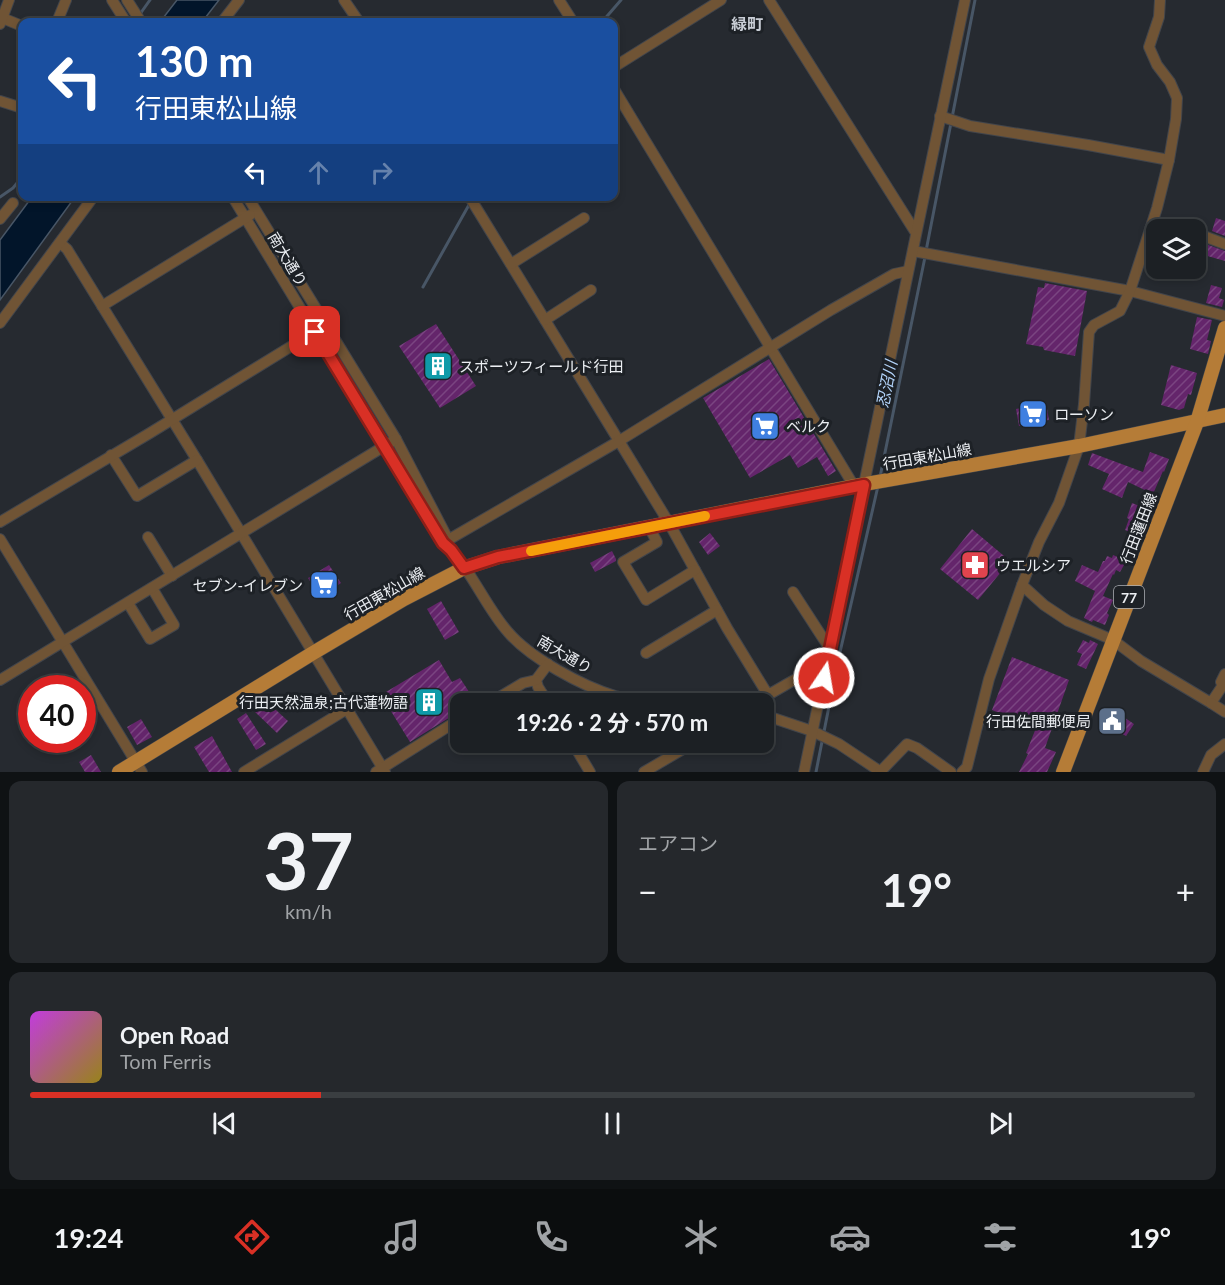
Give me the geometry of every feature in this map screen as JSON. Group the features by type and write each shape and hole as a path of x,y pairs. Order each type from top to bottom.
{"main road":[{"name":"行田蓮田線","path":"1063,772 1197,422 1225,328"},
{"name":"行田東松山線","path":"119,772 139,767 313,653 405,599 464,568 498,557 859,485 1079,446 1225,415"}],"street":[{"path":"9,0 1,20 18,25"},
{"path":"59,18 66,0"},
{"path":"112,0 124,18"},
{"path":"225,18 239,0"},
{"path":"344,0 356,18"},
{"path":"559,0 570,18"},
{"path":"618,64 721,0"},
{"path":"769,0 916,234"},
{"path":"804,772 830,649 859,485 913,251 965,0"},
{"path":"962,772 967,767 989,679 1022,585 1039,542 1059,503 1079,446 1089,332 1094,325 1120,311 1130,291 1158,208 1169,160 1177,98 1170,82 1156,65 1149,47 1159,17 1160,0"},
{"path":"119,10 131,3 139,18"},
{"path":"618,96 771,347 859,485"},
{"path":"0,100 18,107"},
{"path":"940,116 970,126 1169,160"},
{"path":"0,323 90,201"},
{"name":"南大通り","path":"235,201 443,543 450,545"},
{"name":"南大通り","path":"250,201 396,439 450,545 508,633 548,664 607,693"},
{"path":"472,201 669,523 717,610 768,694 827,661"},
{"path":"0,219 13,203"},
{"path":"102,306 256,211"},
{"path":"511,264 584,218"},
{"path":"1206,237 1225,244"},
{"path":"60,243 67,249 197,460 382,771 450,726"},
{"path":"913,251 1130,291 1225,316"},
{"path":"450,545 831,310 894,274 908,271"},
{"path":"545,320 591,290"},
{"path":"0,522 326,325"},
{"path":"0,680 396,439"},
{"path":"111,454 137,496 197,460"},
{"path":"649,527 657,542 623,562 646,600 695,570"},
{"path":"148,537 172,576"},
{"path":"0,539 139,767"},
{"path":"1022,585 1044,605 1068,621 1113,640 1141,661 1225,712"},
{"path":"128,603 150,639 174,625 152,588"},
{"path":"793,592 830,649"},
{"path":"646,652 717,610"},
{"path":"506,693 523,683 536,680 548,664"},
{"path":"1210,703 1223,685 1221,682 1225,674"},
{"path":"536,680 542,693"},
{"path":"244,772 347,709"},
{"path":"774,718 812,731 840,744 880,772 907,744 917,748 951,772"},
{"path":"1203,772 1211,755 1225,744"},
{"path":"579,753 590,772"},
{"path":"644,772 658,769 680,753"}],"water":[{"path":"177,0 219,0 205,18 163,18"},
{"path":"29,201 72,201 0,300 0,240"}],"building":[{"path":"1216,218 1225,221 1225,236 1212,231"},
{"path":"1206,244 1225,251 1225,261 1206,256"},
{"path":"1045,283 1087,291 1075,356 1026,344 1038,287 1044,288"},
{"path":"1211,285 1222,288 1219,298 1224,300 1222,307 1206,303"},
{"path":"1197,317 1212,320 1207,340 1211,341 1208,354 1190,349"},
{"name":"スポーツフィールド行田","path":"436,324 476,386 440,408 399,346"},
{"name":"ベルク","path":"769,359 836,471 828,476 817,457 798,468 790,455 750,478 703,398"},
{"path":"1171,365 1197,373 1191,395 1188,394 1184,408 1179,410 1161,405"},
{"name":"ローソン","path":"1046,403 1049,420 1019,426 1016,409"},
{"path":"1150,452 1169,459 1153,494 1128,482 1122,498 1102,489 1109,474 1088,465 1092,453 1143,472"},
{"path":"1132,503 1142,507 1139,515 1147,519 1134,551 1124,547 1130,532 1125,530"},
{"name":"ウエルシア","path":"972,529 1010,561 978,600 940,569"},
{"path":"710,533 720,546 708,555 699,542"},
{"path":"612,551 616,561 595,572 590,563"},
{"path":"1119,554 1128,558 1120,572 1116,570 1113,574 1103,596 1113,600 1107,613 1109,615 1105,625 1093,620 1092,622 1084,618 1095,591 1075,581 1082,565 1098,572 1107,556 1118,557"},
{"path":"329,565 341,583 320,597 308,578"},
{"path":"441,601 459,632 445,640 427,609"},
{"path":"1083,640 1089,643 1090,640 1098,644 1086,669 1077,665 1082,654 1077,652"},
{"path":"1012,657 1069,680 1045,748 1056,752 1047,772 1019,772 1028,754 1026,753 1036,728 992,710"},
{"name":"行田天然温泉;古代蓮物語","path":"439,660 452,682 460,678 470,693 450,693 450,717 410,742 381,695"},
{"path":"266,701 288,721 277,733 252,709"},
{"path":"1109,707 1134,724 1126,736 1115,730 1113,733 1099,724"},
{"path":"246,713 266,744 256,750 237,719"},
{"path":"141,719 152,737 137,745 127,727"},
{"path":"212,736 232,772 209,772 194,747"},
{"path":"91,755 101,772 85,772 79,762"}],"waterway":[{"path":"140,14 150,0"},
{"path":"605,18 621,0"},
{"name":"忍沼川","path":"926,251 975,0"},
{"path":"0,197 18,182"},
{"path":"423,287 470,203"},
{"name":"忍沼川","path":"880,477 925,257"},
{"name":"忍沼川","path":"816,772 838,661 878,486"}],"slow traffic":[{"path":"531,551 705,516"}],"place":[{"name":"スポーツフィールド行田","path":"438,366"},
{"name":"ローソン","path":"1033,414"},
{"name":"ベルク","path":"765,426"},
{"name":"ウエルシア","path":"975,565"},
{"name":"セブン-イレブン","path":"324,585"},
{"name":"行田天然温泉;古代蓮物語","path":"429,702"},
{"name":"行田佐間郵便局","path":"1112,721"}],"district":[{"name":"緑町","path":"747,23"}],"route":[{"path":"315,332 443,543 464,568 498,557 864,485 824,678"}]}
